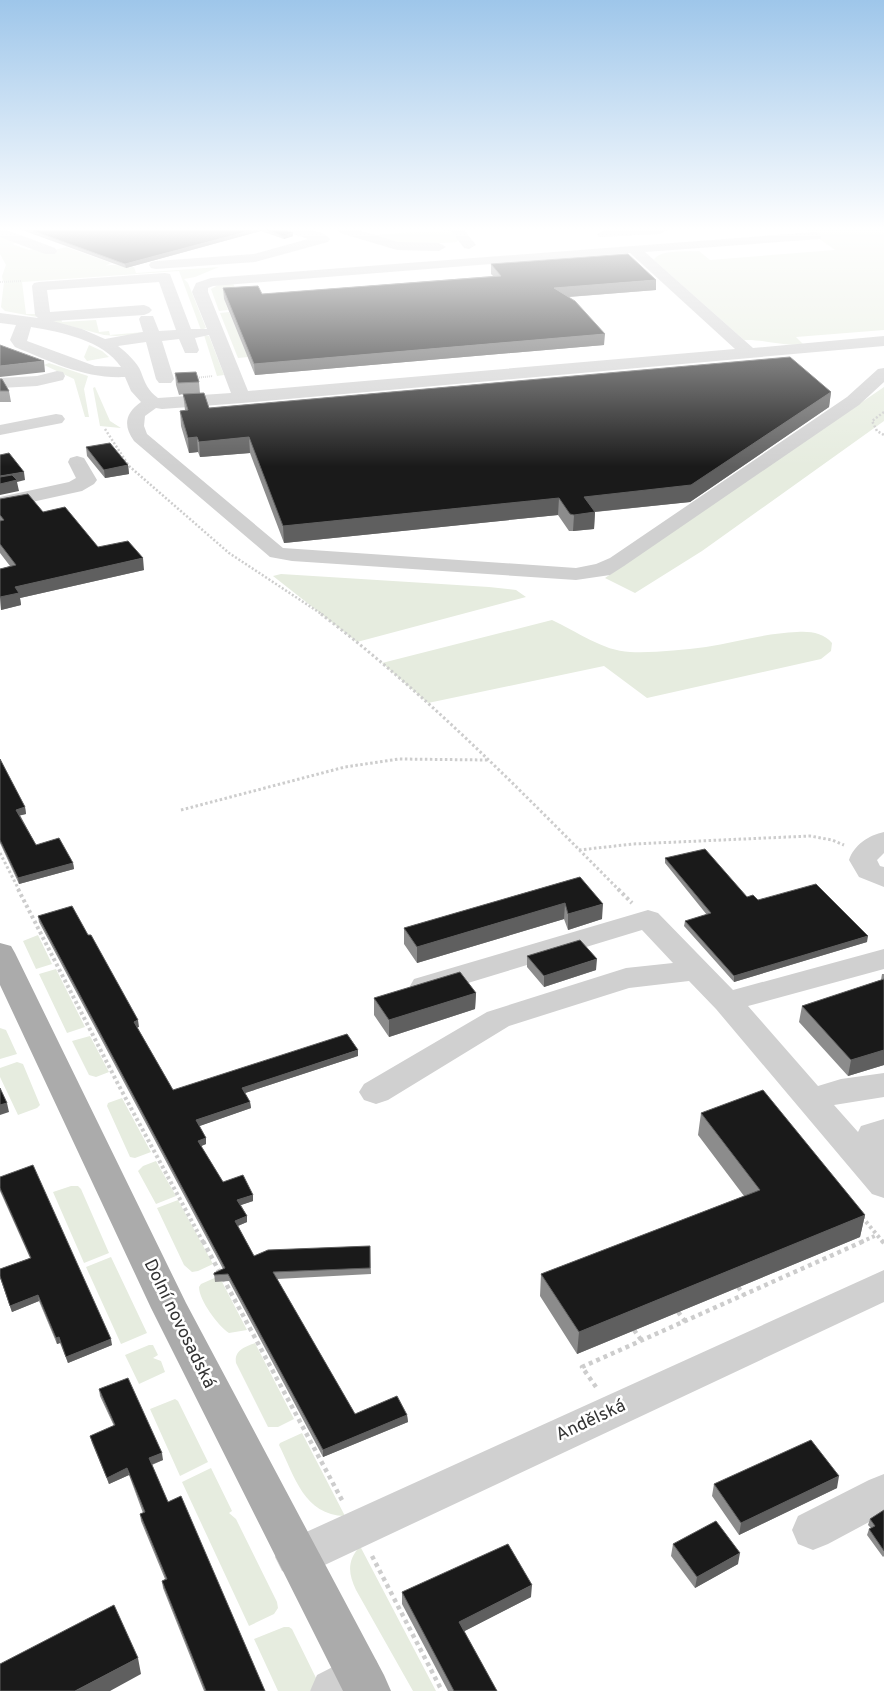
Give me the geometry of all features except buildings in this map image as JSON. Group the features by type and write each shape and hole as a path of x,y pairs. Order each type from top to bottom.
{"main road":[{"name":"Dolní novosadská","path":"0,953 170,1308 297,1557 354,1686"}],"street":[{"path":"42,309 43,315 50,317 144,310 165,380"},
{"path":"75,309 77,316"},
{"path":"111,309 110,339 133,372 142,395 153,402 170,404 884,341"},
{"path":"177,309 191,350"},
{"path":"207,309 242,398"},
{"path":"700,309 749,353"},
{"path":"0,318 25,321 110,339 216,331"},
{"path":"25,321 18,340 21,344 92,371 107,373 133,372"},
{"path":"153,402 141,409 135,416 135,429 140,437 278,552 292,556 576,574 602,570 617,562 853,400 884,373"},
{"path":"0,383 37,381 57,376"},
{"path":"0,430 56,418"},
{"path":"0,502 82,484 87,480 77,462"},
{"path":"874,847 863,860 870,871 884,878"},
{"path":"424,986 648,919 727,1002 884,1186"},
{"path":"727,1002 884,959"},
{"path":"376,1092 498,1019 626,978 697,970"},
{"path":"811,1100 841,1091 884,1084"},
{"path":"884,1131 873,1135 884,1148"},
{"name":"Andělská","path":"297,1557 884,1285"},
{"path":"813,1530 884,1493"}],"path":[{"path":"884,412 872,421 877,431 884,435"},
{"path":"105,429 110,434 123,459 142,480 235,558 322,614 406,682 488,760 648,919"},
{"path":"181,810 354,766 399,759 488,760"},
{"path":"579,850 633,844 810,836 874,847"},
{"path":"0,853 118,1084 345,1506"},
{"path":"855,1210 884,1243"},
{"path":"598,1389 582,1367 877,1236"},
{"path":"738,1287 744,1295"},
{"path":"678,1312 685,1322"},
{"path":"634,1330 642,1340"},
{"path":"370,1552 442,1691"}],"shaded area":[{"path":"3,309 25,309 26,314 37,314 37,317 5,311"},
{"path":"193,309 198,309 206,328 201,330"},
{"path":"709,309 884,309 884,330 796,337 803,344 796,345 744,340"},
{"path":"229,312 248,357 238,358 220,313"},
{"path":"61,318 62,322 96,320 99,332 109,331 110,335 144,332 144,334 116,336 104,335 47,320"},
{"path":"204,335 209,336 224,375 217,376"},
{"path":"89,345 102,351 109,357 87,361 84,357"},
{"path":"49,363 88,376 84,389 89,417 85,417 74,379 44,365"},
{"path":"95,387 110,421 121,428 100,426 93,388"},
{"path":"884,387 884,421 702,551 635,593 605,578"},
{"path":"281,574 489,587 516,590 526,597 357,642 273,576"},
{"path":"552,620 590,640 620,651 630,652 658,652 697,648 774,634 802,632 812,632 821,635 832,643 831,651 821,659 647,698 604,666 428,703 382,663"},
{"path":"38,935 52,964 36,969 23,941"},
{"path":"56,969 85,1027 67,1033 39,974"},
{"path":"0,1028 6,1030 17,1054 0,1059"},
{"path":"90,1036 109,1072 96,1077 89,1075 72,1041"},
{"path":"17,1062 23,1064 40,1105 18,1115 0,1077 0,1068"},
{"path":"122,1098 151,1152 135,1158 130,1157 107,1106 108,1103"},
{"path":"156,1161 176,1196 156,1204 138,1171 143,1166"},
{"path":"71,1186 78,1186 81,1189 109,1253 84,1263 53,1192"},
{"path":"178,1200 213,1264 198,1271 192,1272 184,1265 157,1208"},
{"path":"111,1257 147,1333 121,1344 86,1267"},
{"path":"219,1276 247,1330 229,1333 220,1325 202,1299 199,1287 201,1284"},
{"path":"255,1343 294,1419 278,1427 268,1427 236,1363 238,1352"},
{"path":"153,1345 158,1355 153,1358 161,1361 165,1372 139,1384 125,1355"},
{"path":"175,1399 178,1401 208,1462 180,1476 150,1409"},
{"path":"302,1433 345,1516 331,1514 310,1502 296,1481 279,1445"},
{"path":"211,1468 232,1511 229,1513 236,1519 277,1602 278,1608 274,1614 249,1626 182,1482"},
{"path":"360,1546 436,1691 413,1691 356,1590 351,1578 350,1567 353,1557"},
{"path":"284,1627 292,1629 317,1680 310,1691 278,1691 254,1639"}]}
